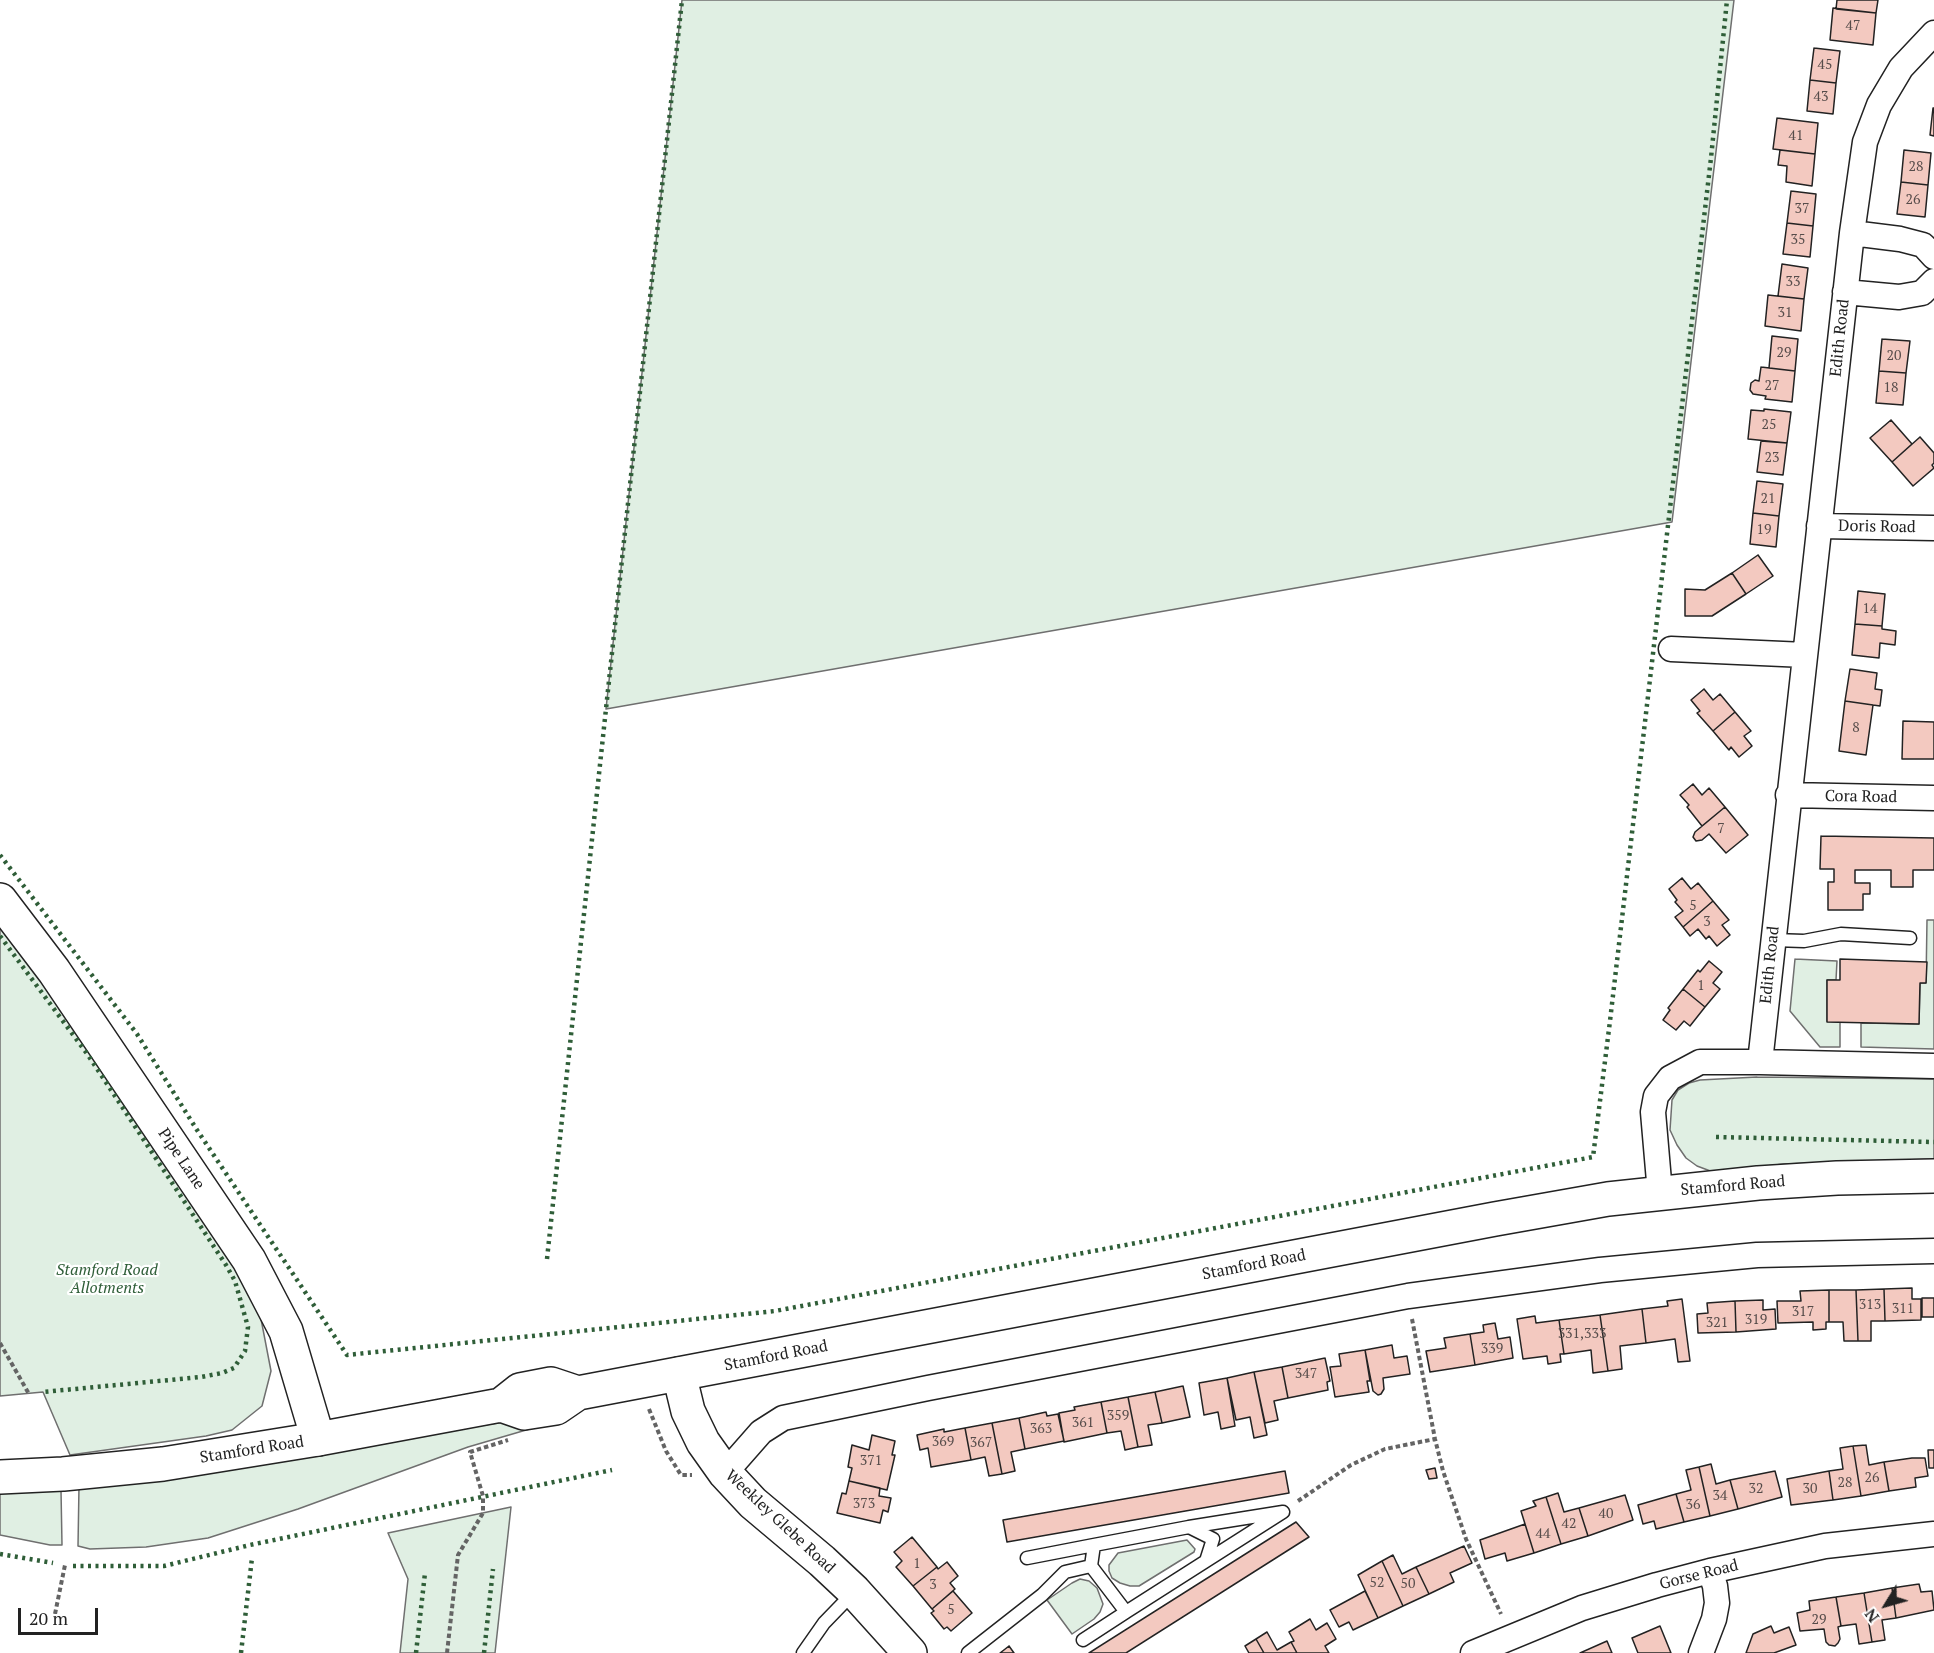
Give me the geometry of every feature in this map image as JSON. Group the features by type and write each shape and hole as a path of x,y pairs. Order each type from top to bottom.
{"main road":[{"name":"Pipe Lane","path":"0,900 54,971 249,1260 286,1330 318,1439"},
{"name":"Stamford Road","path":"0,1477 63,1474 163,1464 318,1439 501,1405 524,1413 556,1408 578,1393 1483,1221 1608,1200 1660,1193 1837,1178 1934,1176"},
{"name":"Weekley Glebe Road","path":"680,1374 685,1401 693,1421 703,1442 725,1473 753,1503 854,1591 909,1653"}],"street":[{"name":"Edith Road","path":"1760,1062 1845,292 1865,142 1879,105 1901,68 1930,36"},
{"path":"1852,233 1900,239 1923,245 1934,257"},
{"path":"1845,292 1899,297 1922,292 1934,281"},
{"name":"Doris Road","path":"1819,526 1934,528"},
{"path":"1671,649 1805,655"},
{"name":"Cora Road","path":"1788,795 1934,798"},
{"path":"1660,1193 1653,1112 1656,1096 1670,1078 1700,1062 1934,1066"},
{"path":"725,1473 761,1432 783,1418 1408,1296 1600,1270 1746,1256 1934,1251"},
{"name":"Gorse Road","path":"1473,1653 1582,1608 1710,1571 1825,1546 1934,1534"},
{"path":"1701,1653 1714,1619 1717,1603 1710,1571"}],"lane":[{"path":"1773,940 1804,941 1841,934 1910,938"},
{"path":"1027,1558 1189,1527 1283,1512"},
{"path":"1083,1640 1283,1512"},
{"path":"1189,1527 1213,1539 1206,1561"},
{"path":"1094,1545 1091,1566 1126,1611"},
{"path":"968,1653 1042,1595 1065,1572 1091,1566"},
{"path":"803,1653 824,1623 854,1591"}],"path":[{"path":"1411,1311 1443,1471 1466,1539 1503,1618"},
{"path":"0,1342 29,1394"},
{"path":"648,1407 666,1451 681,1475"},
{"path":"1283,1512 1351,1465 1384,1449 1435,1439"},
{"path":"447,1653 458,1555 483,1513 483,1496 470,1452"},
{"path":"55,1614 65,1565"}],"green space":[{"path":"682,0 1734,0 1672,522 606,709"},
{"path":"1927,920 1934,920 1934,1049 1861,1047 1861,1023 1919,1024 1920,983 1926,983"},
{"name":"Stamford Road Allotments","path":"0,923 94,1051 244,1277 261,1319 271,1371 262,1406 232,1430 206,1436 70,1455 43,1392 0,1396"},
{"path":"1795,959 1837,961 1836,980 1827,980 1827,1021 1840,1022 1840,1047 1820,1047 1790,1011"},
{"path":"1757,1077 1934,1079 1934,1159 1784,1164 1713,1172 1697,1166 1686,1158 1670,1130 1672,1100 1678,1090 1689,1083 1700,1080"},
{"path":"531,1418 533,1428 468,1447 298,1509 208,1538 146,1547 90,1549 78,1546 79,1486"},
{"path":"61,1490 62,1545 50,1545 0,1535 0,1491"},
{"path":"511,1507 495,1653 400,1653 408,1579 388,1533"},
{"path":"1187,1540 1195,1549 1194,1552 1139,1586 1130,1586 1112,1578 1109,1565 1118,1553"},
{"path":"1080,1579 1089,1581 1097,1588 1103,1604 1094,1619 1072,1634 1047,1600"}],"building":[{"path":"1837,0 1878,0 1876,13 1836,9"},
{"path":"1833,8 1876,13 1873,45 1830,40"},
{"path":"1814,48 1840,51 1836,83 1810,80"},
{"path":"1810,80 1836,83 1833,114 1807,111"},
{"path":"1934,108 1934,136 1930,135"},
{"path":"1777,118 1818,123 1815,154 1773,149"},
{"path":"1780,150 1815,154 1812,186 1786,182 1787,166 1778,165"},
{"path":"1904,150 1931,153 1928,185 1901,182"},
{"path":"1901,182 1928,185 1925,217 1897,214"},
{"path":"1791,191 1816,194 1813,226 1787,223"},
{"path":"1787,223 1813,226 1810,257 1783,254"},
{"path":"1782,264 1808,268 1804,299 1778,296"},
{"path":"1768,295 1804,299 1801,331 1765,326"},
{"path":"1772,336 1798,339 1795,371 1769,368"},
{"path":"1882,339 1910,341 1906,373 1879,371"},
{"path":"1761,367 1795,371 1792,402 1765,399 1766,396 1753,394 1750,390 1751,383 1755,380 1759,381"},
{"path":"1879,371 1906,373 1903,405 1876,403"},
{"path":"1764,409 1791,412 1787,443 1748,439 1751,410 1764,411"},
{"path":"1891,420 1912,444 1892,462 1870,438"},
{"path":"1920,437 1934,453 1932,465 1934,468 1913,486 1892,462"},
{"path":"1761,441 1787,443 1783,475 1757,472"},
{"path":"1757,481 1783,484 1779,516 1753,513"},
{"path":"1753,513 1779,516 1776,547 1750,544"},
{"path":"1758,555 1773,576 1746,594 1732,573"},
{"path":"1732,573 1746,594 1712,616 1685,616 1685,589 1705,590"},
{"path":"1858,591 1885,594 1882,626 1855,624"},
{"path":"1855,624 1882,626 1882,629 1896,631 1895,645 1880,643 1879,658 1852,655"},
{"path":"1850,669 1877,673 1875,689 1882,690 1880,706 1845,701"},
{"path":"1704,689 1713,700 1720,694 1735,712 1713,731 1697,713 1700,711 1691,700"},
{"path":"1845,701 1873,705 1866,755 1839,751"},
{"path":"1735,712 1751,731 1744,736 1752,746 1739,757 1731,747 1729,750 1713,731"},
{"path":"1903,721 1934,722 1934,759 1902,759"},
{"path":"1693,784 1702,795 1709,788 1725,807 1702,826 1680,795"},
{"path":"1725,807 1748,835 1726,853 1709,834 1702,840 1696,841 1693,837 1695,832"},
{"path":"1821,836 1934,838 1934,870 1913,870 1913,887 1891,887 1891,870 1855,870 1855,883 1870,883 1870,894 1863,894 1863,910 1828,910 1828,882 1834,882 1834,869 1820,869"},
{"path":"1682,878 1691,889 1698,883 1713,901 1683,927 1675,917 1683,911 1675,902 1677,900 1669,889"},
{"path":"1713,901 1729,920 1722,925 1730,935 1717,946 1709,936 1706,939 1698,929 1690,936 1683,927"},
{"path":"1840,959 1927,962 1926,983 1920,983 1919,1024 1827,1022 1827,980 1840,980"},
{"path":"1709,961 1722,972 1713,983 1720,989 1705,1007 1683,989 1698,970 1700,972"},
{"path":"1683,989 1705,1007 1690,1026 1684,1021 1676,1030 1663,1020 1670,1010 1668,1008"},
{"path":"1912,1288 1912,1299 1921,1299 1921,1320 1885,1321 1884,1289"},
{"path":"1884,1289 1885,1321 1871,1321 1871,1341 1858,1341 1856,1290"},
{"path":"1829,1290 1856,1290 1858,1341 1844,1341 1843,1322 1829,1322"},
{"path":"1829,1290 1829,1322 1826,1322 1826,1329 1813,1330 1813,1322 1778,1323 1777,1301 1801,1301 1800,1291"},
{"path":"1922,1298 1934,1298 1934,1317 1922,1317"},
{"path":"1682,1299 1690,1361 1678,1362 1675,1339 1646,1343 1642,1309 1668,1306 1667,1301"},
{"path":"1763,1300 1763,1310 1775,1309 1776,1329 1736,1332 1735,1301"},
{"path":"1735,1301 1736,1332 1698,1333 1697,1314 1708,1313 1707,1303"},
{"path":"1642,1309 1646,1343 1620,1346 1622,1369 1608,1371 1600,1315"},
{"path":"1600,1315 1608,1371 1593,1373 1591,1350 1564,1354 1559,1320"},
{"path":"1535,1316 1536,1323 1559,1320 1564,1354 1560,1354 1561,1362 1548,1364 1547,1356 1523,1359 1517,1319"},
{"path":"1495,1323 1498,1339 1510,1337 1513,1358 1475,1365 1470,1334 1484,1332 1483,1325"},
{"path":"1470,1334 1475,1365 1430,1372 1426,1351 1446,1348 1444,1338"},
{"path":"1392,1345 1394,1358 1407,1356 1410,1374 1383,1378 1384,1389 1378,1395 1373,1391 1365,1350"},
{"path":"1365,1350 1370,1381 1367,1381 1369,1392 1335,1397 1330,1367 1341,1366 1339,1354"},
{"path":"1325,1358 1330,1381 1327,1382 1328,1390 1288,1398 1282,1367"},
{"path":"1282,1367 1288,1398 1274,1401 1278,1420 1265,1423 1254,1372"},
{"path":"1254,1372 1267,1435 1254,1438 1250,1417 1236,1420 1227,1378"},
{"path":"1227,1378 1235,1426 1221,1429 1218,1412 1204,1415 1199,1383"},
{"path":"1183,1386 1190,1417 1162,1423 1155,1392"},
{"path":"1155,1392 1162,1423 1148,1425 1152,1445 1138,1447 1128,1397"},
{"path":"1128,1397 1138,1447 1125,1450 1121,1431 1107,1433 1101,1402"},
{"path":"1101,1402 1107,1433 1064,1442 1059,1413 1075,1410 1074,1407"},
{"path":"1046,1412 1047,1416 1058,1414 1064,1441 1025,1449 1019,1418"},
{"path":"1019,1418 1025,1449 1011,1452 1015,1471 1002,1474 992,1423"},
{"path":"992,1423 1002,1474 989,1476 985,1457 971,1460 965,1428"},
{"path":"965,1428 971,1460 931,1467 928,1448 920,1450 917,1435 944,1429 944,1432"},
{"path":"872,1435 895,1441 892,1455 895,1455 887,1490 849,1481 852,1468 848,1467 852,1445 869,1450"},
{"path":"1866,1445 1869,1465 1884,1462 1889,1491 1861,1496 1853,1446"},
{"path":"1853,1446 1861,1496 1833,1500 1829,1471 1843,1469 1840,1448"},
{"path":"1928,1450 1934,1450 1934,1468 1929,1468"},
{"path":"1925,1458 1928,1476 1915,1478 1916,1487 1889,1491 1884,1462"},
{"path":"1711,1464 1716,1484 1730,1480 1738,1509 1710,1516 1699,1467"},
{"path":"1699,1467 1710,1516 1684,1522 1676,1494 1691,1490 1686,1470"},
{"path":"1435,1468 1437,1478 1429,1479 1426,1470"},
{"path":"1285,1471 1289,1493 1007,1542 1003,1520"},
{"path":"1775,1471 1782,1497 1738,1509 1730,1480"},
{"path":"1829,1471 1833,1500 1791,1505 1787,1479"},
{"path":"849,1481 880,1488 879,1496 891,1498 888,1512 883,1510 880,1523 837,1513 842,1493 846,1494"},
{"path":"1558,1493 1564,1512 1579,1508 1588,1536 1561,1544 1546,1497"},
{"path":"1676,1494 1684,1522 1656,1529 1654,1521 1643,1524 1638,1505"},
{"path":"1625,1495 1633,1520 1588,1536 1579,1508"},
{"path":"1546,1497 1561,1544 1534,1553 1521,1511 1536,1506 1533,1501"},
{"path":"1296,1522 1309,1537 1126,1653 1089,1653"},
{"path":"1525,1524 1534,1553 1507,1561 1505,1553 1485,1559 1480,1540"},
{"path":"912,1537 937,1567 913,1586 896,1567 902,1561 894,1552"},
{"path":"1464,1546 1472,1563 1450,1573 1454,1582 1429,1594 1416,1567"},
{"path":"1393,1555 1402,1574 1416,1567 1429,1594 1403,1606 1382,1561"},
{"path":"1382,1561 1403,1606 1378,1618 1358,1575"},
{"path":"947,1562 958,1576 950,1583 955,1589 932,1609 913,1586"},
{"path":"1919,1584 1921,1592 1932,1591 1934,1610 1896,1618 1892,1588"},
{"path":"1892,1588 1896,1618 1882,1620 1885,1640 1872,1642 1864,1593"},
{"path":"953,1591 972,1613 951,1631 947,1627 944,1629 931,1613 934,1611 932,1609"},
{"path":"1365,1591 1378,1618 1353,1630 1349,1622 1339,1627 1330,1610"},
{"path":"1864,1593 1872,1642 1859,1644 1856,1624 1841,1626 1836,1597"},
{"path":"1836,1597 1841,1626 1838,1627 1840,1639 1835,1646 1826,1642 1824,1629 1800,1631 1797,1613 1810,1610 1809,1601"},
{"path":"1310,1619 1316,1630 1327,1623 1336,1639 1325,1646 1329,1653 1297,1653 1289,1632"},
{"path":"1660,1626 1671,1653 1638,1653 1632,1638"},
{"path":"1771,1626 1774,1633 1789,1627 1796,1645 1774,1653 1746,1653 1753,1634"},
{"path":"1267,1632 1277,1650 1291,1642 1297,1653 1264,1653 1256,1639"},
{"path":"1256,1639 1264,1653 1249,1653 1245,1646"},
{"path":"1607,1641 1612,1653 1580,1653"},
{"path":"1009,1646 1014,1653 1000,1653"}],"hedge":[{"path":"547,1259 682,0"},
{"path":"0,855 137,1034 197,1130 347,1355 775,1311 1593,1157 1711,158 1727,0"},
{"path":"0,936 88,1055 226,1265 235,1281 248,1327 245,1351 234,1368 222,1373 43,1392"},
{"path":"1716,1137 1934,1142"},
{"path":"73,1566 164,1566 250,1545 612,1470"},
{"path":"0,1554 53,1563"},
{"path":"241,1653 252,1558"},
{"path":"484,1653 493,1569"},
{"path":"416,1653 425,1573"}]}
